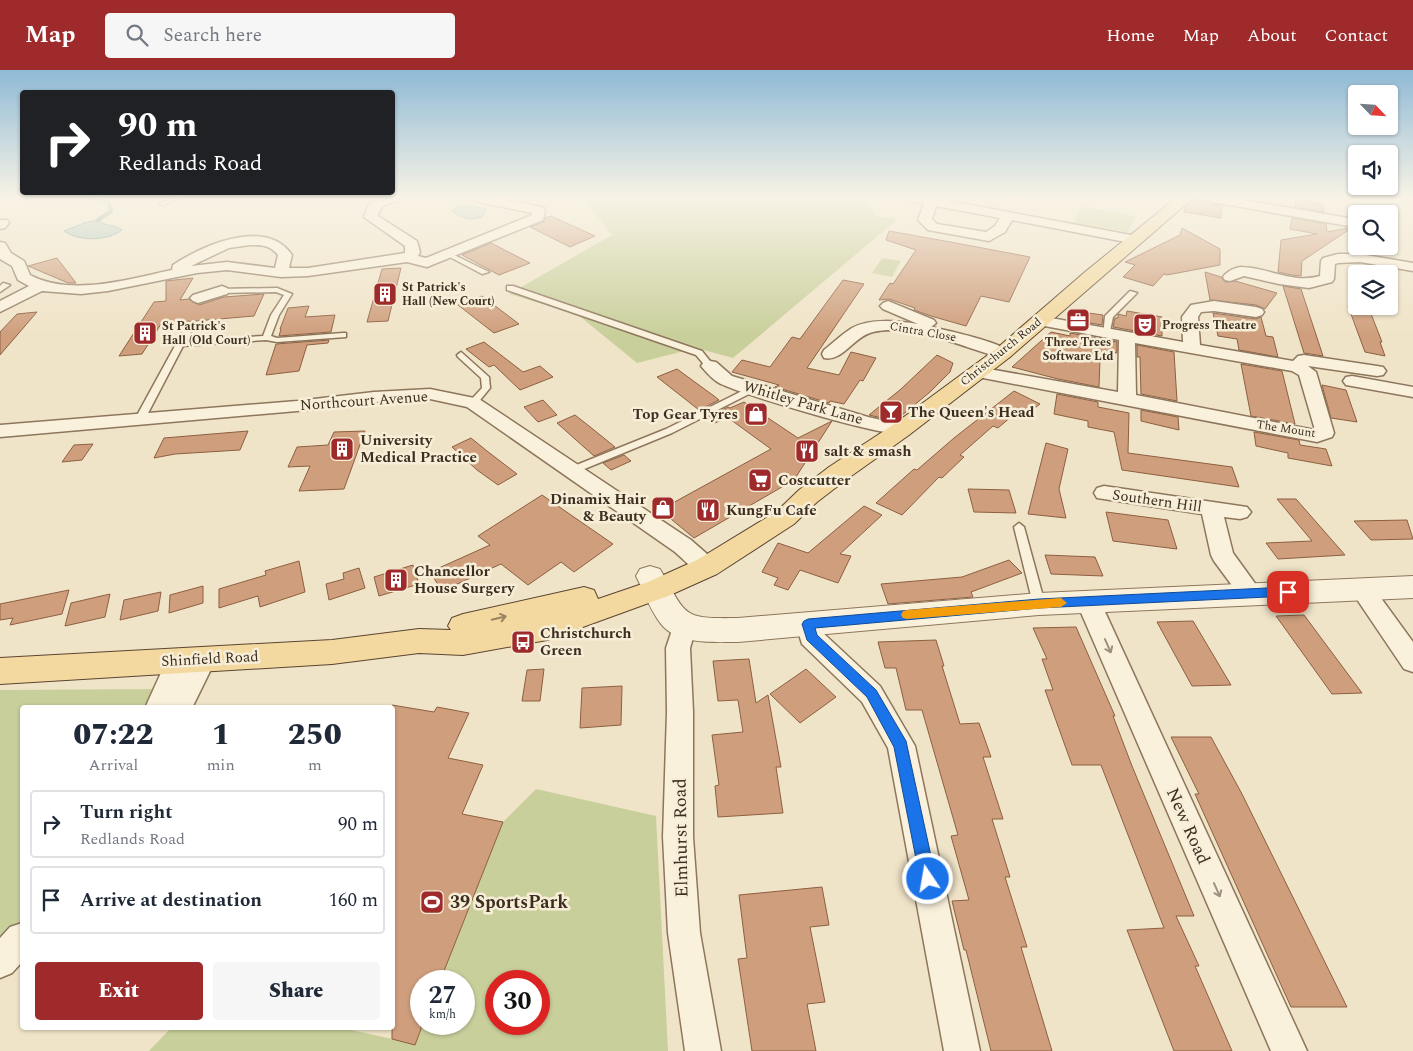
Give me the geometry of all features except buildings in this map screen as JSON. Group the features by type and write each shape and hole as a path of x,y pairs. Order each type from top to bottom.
{"main road":[{"name":"Christchurch Road","path":"654,583 785,518 808,496 838,473 901,430 978,372 1131,244"},
{"name":"Shinfield Road","path":"0,671 332,652 419,641 463,643 502,638 547,628 654,583"}],"street":[{"path":"167,275 189,260 229,244"},
{"path":"275,244 285,255 281,273"},
{"path":"410,258 413,252 412,244"},
{"path":"3,297 40,286 81,289 108,287 197,269 227,266 281,273 340,268 410,258 427,263 476,244"},
{"path":"0,246 5,256 19,264 23,277 40,286"},
{"path":"1230,277 1242,271 1279,280 1309,284 1326,279 1328,262 1339,257 1358,258 1413,268"},
{"path":"198,298 222,291"},
{"path":"888,306 938,328 971,331 1008,348"},
{"path":"1192,348 1190,317 1196,308 1214,306 1256,312"},
{"path":"1040,322 1297,366 1304,360 1377,371"},
{"name":"Cintra Close","path":"830,354 854,344 859,330 882,324 1008,348"},
{"path":"1127,337 1127,400"},
{"name":"Whitley Park Lane","path":"710,366 726,380 752,389 864,422 901,430"},
{"name":"The Mount","path":"978,372 1317,436 1325,433 1307,372 1297,366"},
{"path":"1337,378 1413,392"},
{"name":"Northcourt Avenue","path":"0,431 430,394 473,403 573,470 700,561"},
{"name":"Southern Hill","path":"1104,493 1240,512"},
{"name":"Southern Hill","path":"1211,508 1222,555 1250,593"},
{"path":"654,583 676,620 685,625 703,630 738,630 1088,601 1413,587"},
{"path":"1362,589 1413,662"},
{"name":"New Road","path":"1088,601 1288,1051"},
{"path":"808,624 812,637 871,694 901,746 962,1051"},
{"name":"Elmhurst Road","path":"685,625 678,648 680,712 678,837 684,934 702,1051"},
{"path":"160,705 192,660"},
{"path":"179,705 192,660"},
{"path":"0,961 20,942"}],"lane":[{"path":"450,255 485,272"},
{"path":"510,288 700,353 710,366"},
{"path":"222,291 277,290 288,294 275,316 266,338"},
{"path":"1106,334 1109,316 1133,293"},
{"path":"140,419 191,324"},
{"path":"179,344 266,338 277,340 343,334"},
{"path":"461,355 485,377 486,388 473,403"},
{"path":"573,470 669,430 752,389"},
{"path":"1019,527 1039,604"}],"green space":[{"path":"597,244 869,244 733,358 696,348 637,363 577,314 509,294"},
{"path":"882,258 901,261 892,277 872,273"},
{"path":"162,689 154,705 20,705 20,927 0,946 0,690"},
{"path":"536,789 656,816 668,1051 149,1051 169,1030 351,1030 415,1044 419,1035 475,1035 475,970 444,970 503,822"}],"slow traffic":[{"path":"907,615 1061,603"}],"place":[{"name":"St Patrick's Hall (New Court)","path":"385,294"},
{"name":"Three Trees Software Ltd","path":"1078,320"},
{"name":"Progress Theatre","path":"1145,325"},
{"name":"St Patrick's Hall (Old Court)","path":"145,333"},
{"name":"The Queen's Head","path":"891,412"},
{"name":"Top Gear Tyres","path":"756,414"},
{"name":"University Medical Practice","path":"342,449"},
{"name":"salt & smash","path":"807,451"},
{"name":"Costcutter","path":"760,480"},
{"name":"Dinamix Hair & Beauty","path":"663,508"},
{"name":"KungFu Cafe","path":"708,510"},
{"name":"Chancellor House Surgery","path":"396,580"},
{"name":"Christchurch Green","path":"523,642"},
{"name":"39 SportsPark","path":"432,902"}],"route":[{"path":"928,879 901,746 871,694 812,637 808,624 1039,604 1288,592"}]}
